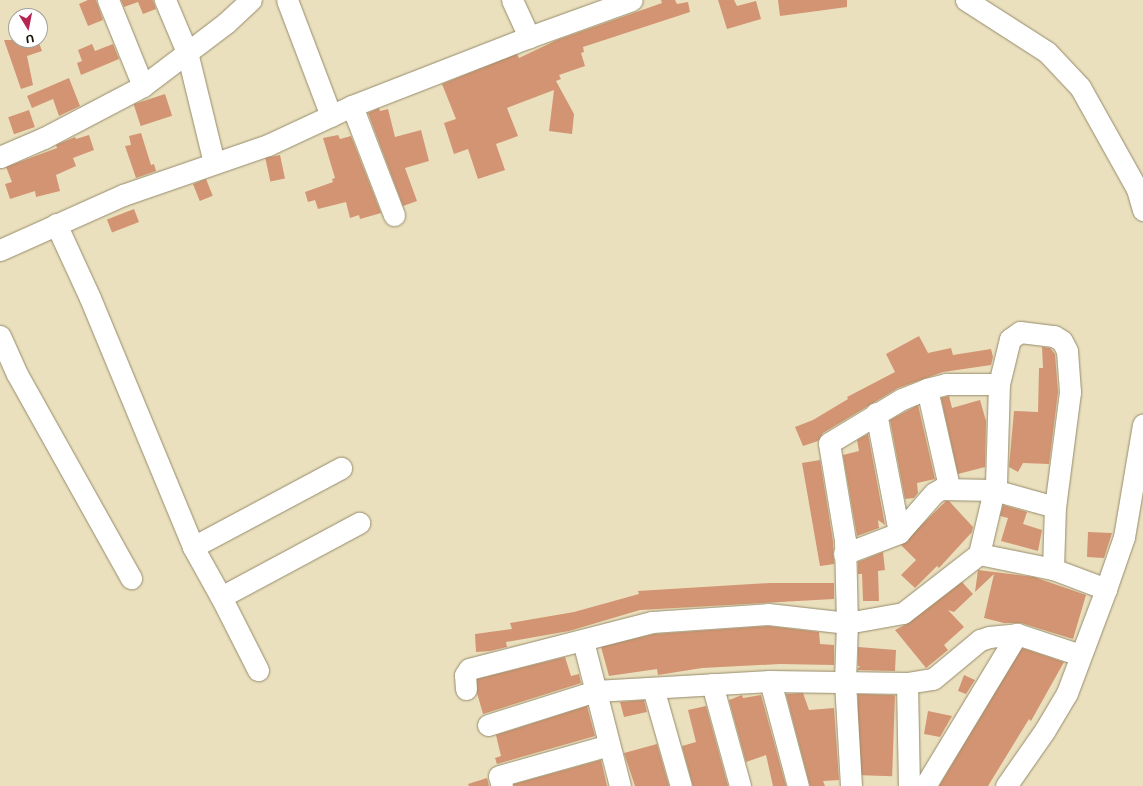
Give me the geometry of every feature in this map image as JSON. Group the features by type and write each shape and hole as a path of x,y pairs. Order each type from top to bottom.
{"street":[{"path":"108,0 143,86"},
{"path":"165,0 187,52 214,163"},
{"path":"0,157 44,138 143,86 226,23 251,0"},
{"path":"287,0 331,116"},
{"path":"512,0 529,37"},
{"path":"0,250 124,195 268,145 352,106 529,37 632,0"},
{"path":"966,0 1047,52 1080,87 1137,189 1143,210"},
{"path":"352,106 394,215"},
{"path":"56,224 90,298 193,547 221,597 258,670"},
{"path":"466,689 465,675 469,669 652,622 768,614 847,623 900,615 979,554 994,490 999,384 1010,339 1014,334 1020,332 1054,336 1062,341 1067,351 1070,392 1055,507 1053,569"},
{"path":"0,336 17,374 130,578"},
{"path":"851,786 845,682 847,623 844,540 829,443 876,413 928,389 946,384 999,384"},
{"path":"928,389 949,487"},
{"path":"876,413 899,533"},
{"path":"1006,786 1045,730 1067,693 1124,537 1141,455 1143,425"},
{"path":"193,547 341,468"},
{"path":"844,554 899,533 934,493 949,487 994,490 1055,507"},
{"path":"221,597 359,523"},
{"path":"979,554 1053,569 1106,589"},
{"path":"488,725 595,691 770,681 907,682 938,676 980,640 1017,634 1080,655"},
{"path":"925,786 1017,634"},
{"path":"583,640 620,786"},
{"path":"770,681 798,786"},
{"path":"907,682 909,786"},
{"path":"712,684 740,786"},
{"path":"653,688 681,786"},
{"path":"502,786 499,776 609,745"}],"building":[{"path":"88,0 96,0 103,20 88,26 79,4"},
{"path":"121,0 153,0 156,9 143,14 138,2 124,7"},
{"path":"661,0 675,0 677,4 688,2 690,12 583,47 584,52 581,53 585,66 559,75 561,79 556,81 574,114 572,134 549,131 554,90 507,108 518,136 496,144 505,170 478,179 468,149 454,154 444,123 456,119 442,84 517,54 519,58 557,40 662,3"},
{"path":"718,0 734,0 737,6 756,1 761,19 727,29"},
{"path":"778,0 847,0 847,7 780,16"},
{"path":"4,40 8,40 8,48 41,48 42,51 27,56 33,85 21,89"},
{"path":"92,44 95,51 113,44 119,59 81,75 77,63 82,61 78,50"},
{"path":"69,78 80,106 59,116 53,99 32,108 27,96"},
{"path":"165,94 172,116 141,126 134,104"},
{"path":"379,108 380,111 388,109 395,137 421,130 429,161 405,168 417,201 403,206 368,113"},
{"path":"29,110 35,127 14,134 8,117"},
{"path":"141,133 151,165 154,164 156,171 136,178 125,146 131,145 129,136"},
{"path":"89,135 94,150 73,158 76,166 56,175 60,191 36,197 35,191 10,199 5,184 12,182 6,167 57,148 56,145 75,137 76,139"},
{"path":"338,135 340,139 351,136 381,213 360,219 359,215 350,218 346,202 318,209 315,200 308,202 305,192 333,182 332,179 335,178 323,138"},
{"path":"280,155 285,178 270,182 265,158"},
{"path":"206,179 213,196 200,201 193,184"},
{"path":"134,209 139,222 112,232 107,219"},
{"path":"919,336 928,353 951,348 953,355 991,349 993,357 991,365 943,372 898,388 823,433 818,441 803,446 795,427 813,420 848,399 847,397 895,372 886,354"},
{"path":"1042,347 1050,348 1055,354 1058,392 1049,464 1023,463 1018,472 1009,467 1014,411 1038,412 1039,368 1043,368"},
{"path":"949,396 952,408 980,400 986,421 985,467 958,474 941,398"},
{"path":"918,405 935,479 917,483 918,493 914,498 905,499 890,420"},
{"path":"868,434 885,525 878,520 879,528 857,536 843,455 859,451 857,440"},
{"path":"820,460 833,541 834,564 820,566 802,463"},
{"path":"946,501 949,501 973,527 972,532 939,568 937,566 915,588 901,575 916,560 901,545"},
{"path":"1003,505 1027,512 1023,524 1042,530 1038,551 1001,541 1008,518 1000,516"},
{"path":"1088,532 1112,533 1104,558 1087,557"},
{"path":"883,552 885,570 878,571 879,601 863,601 862,574 858,574 858,562"},
{"path":"978,570 1034,577 1086,595 1073,639 1021,623 1004,623 984,618 994,574 975,592"},
{"path":"962,582 973,594 954,612 948,610 964,627 944,645 948,650 926,668 895,630 910,622"},
{"path":"770,583 834,583 834,599 640,610 569,631 506,642 507,647 490,651 476,652 475,634 512,629 510,623 574,612 639,594 638,591"},
{"path":"768,626 819,632 820,644 834,645 834,665 780,664 702,668 658,675 657,669 609,676 601,647 654,634"},
{"path":"858,647 896,650 895,671 857,670 860,666 858,666"},
{"path":"1022,648 1064,662 1031,721 1029,719 988,786 939,786"},
{"path":"565,657 571,676 579,674 581,683 483,714 477,693 477,679"},
{"path":"964,675 975,680 966,694 958,691"},
{"path":"803,693 809,710 834,708 839,780 823,781 825,786 810,786 786,694"},
{"path":"858,694 895,695 892,776 855,775"},
{"path":"742,695 743,698 761,695 786,786 773,786 766,755 746,762 729,700"},
{"path":"644,700 647,712 624,717 620,702"},
{"path":"587,706 595,736 497,764 495,758 501,756 496,735"},
{"path":"706,706 728,786 693,786 682,746 696,742 688,710"},
{"path":"928,711 952,716 940,737 924,734"},
{"path":"657,744 669,786 635,786 624,753"},
{"path":"601,760 607,786 514,786 514,784"},
{"path":"487,778 489,786 469,786 468,784"}]}
